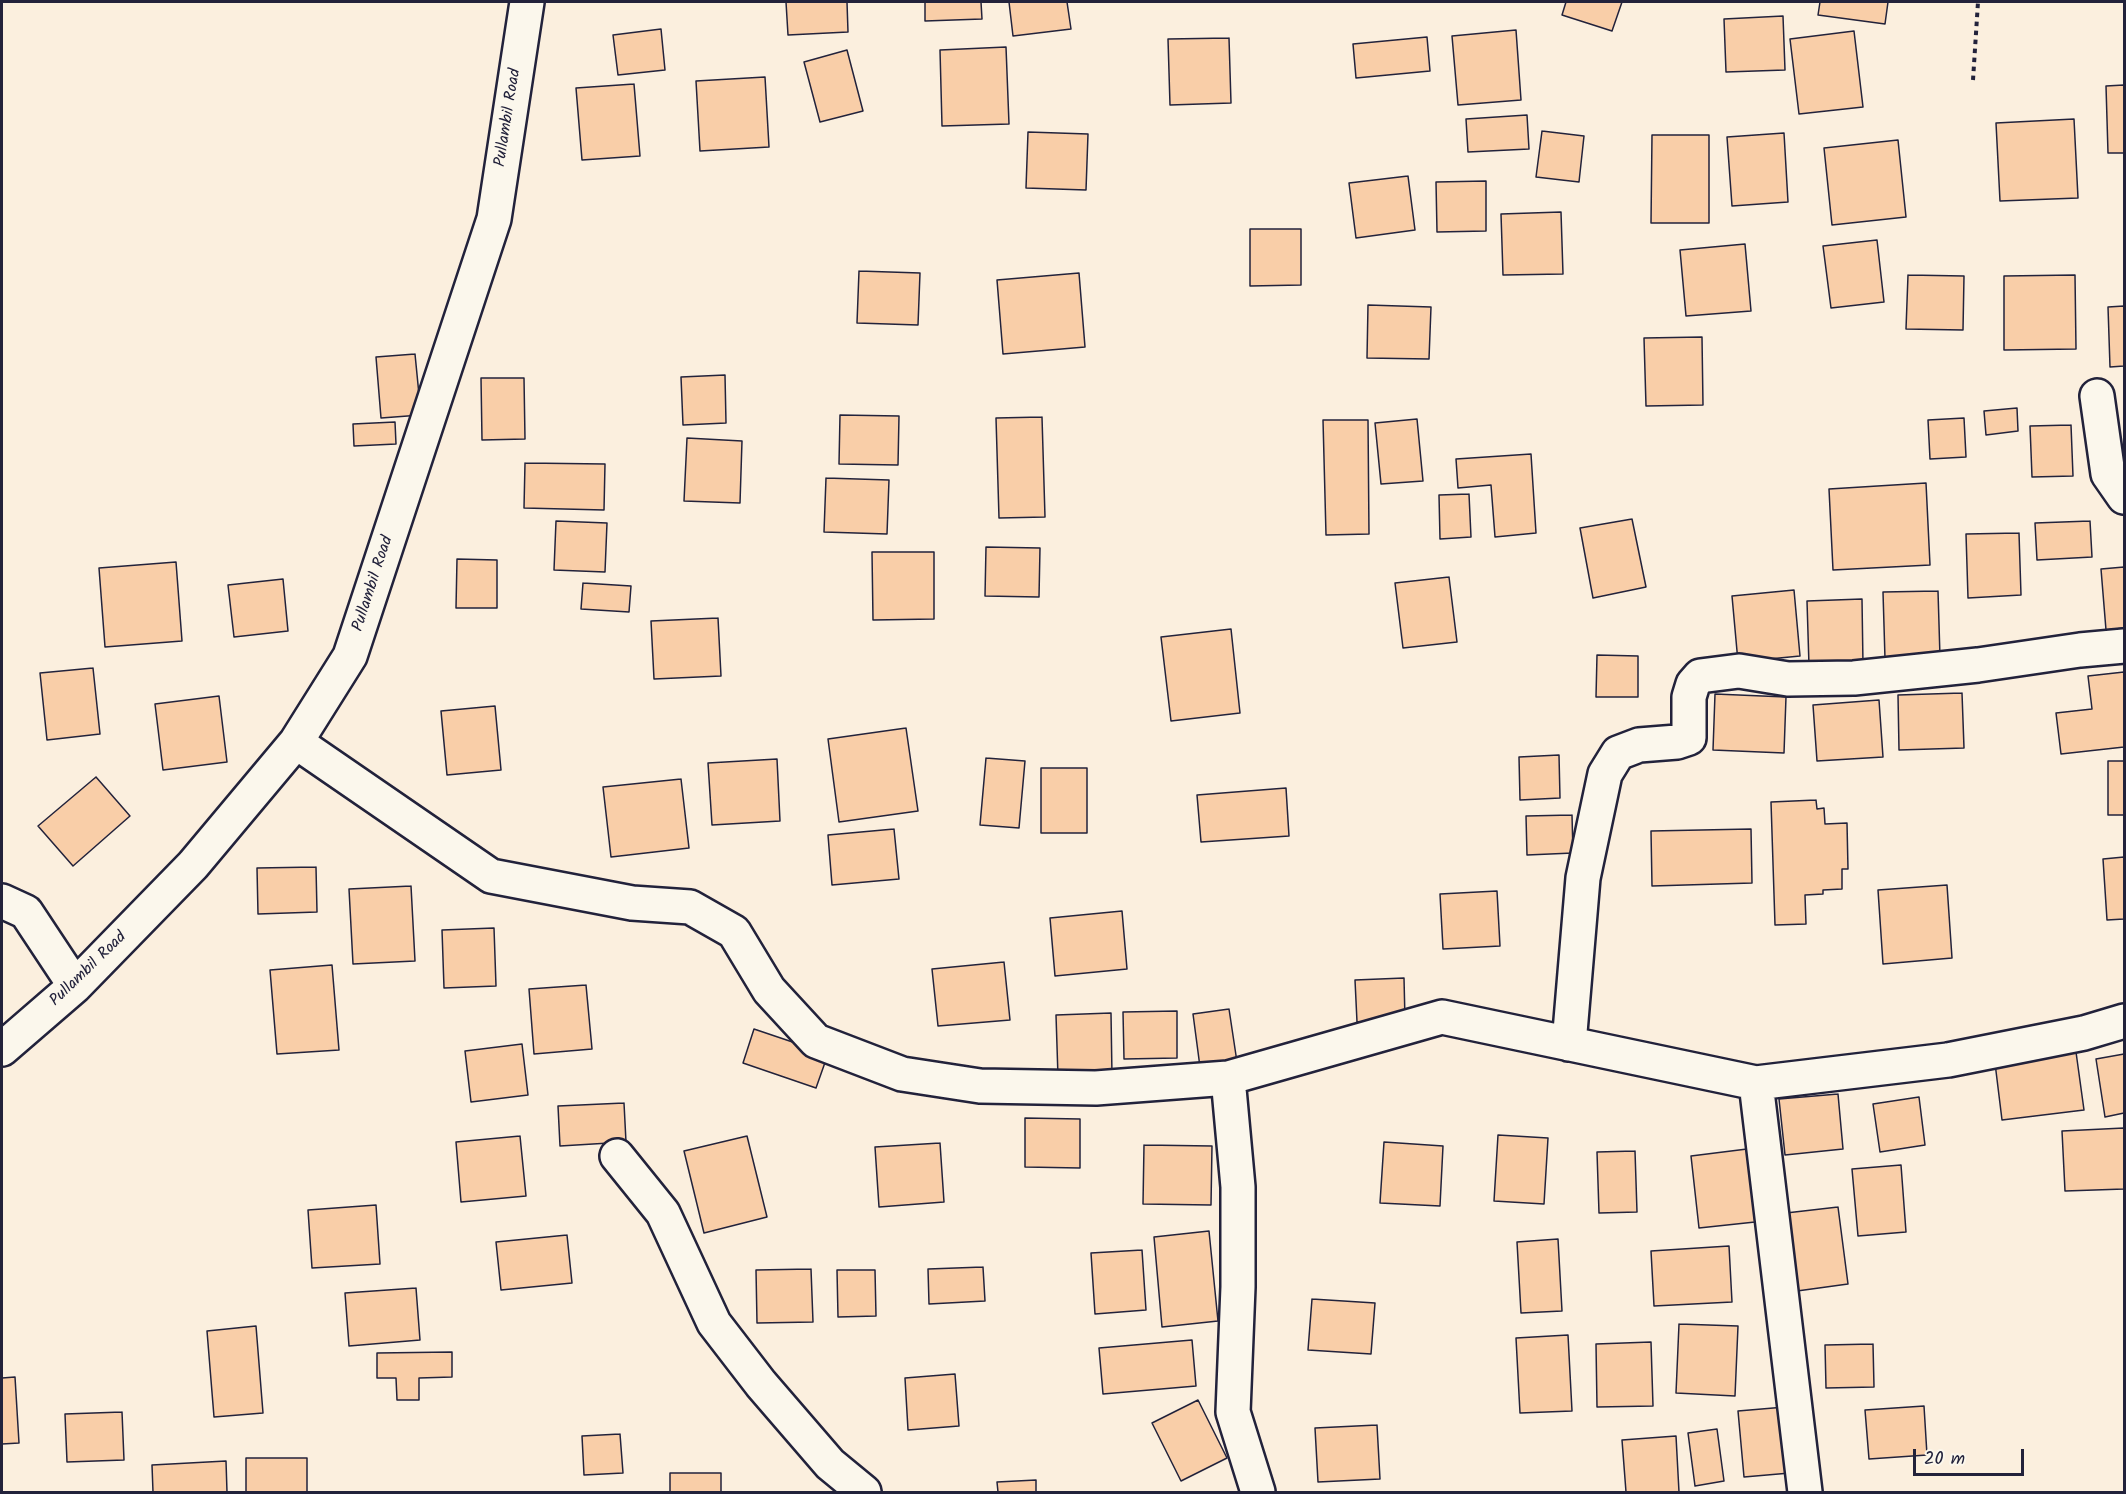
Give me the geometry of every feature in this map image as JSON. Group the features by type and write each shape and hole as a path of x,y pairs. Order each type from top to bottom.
{"street":[{"name":"Pullambil Road","path":"2,1049 75,986 193,866 296,742 350,656 494,219 527,2"},
{"path":"2097,396 2108,474 2124,496"},
{"path":"1569,1044 1583,878 1605,774 1618,753 1639,745 1689,738 1689,697 1693,684 1700,676 1739,671 1788,679 1854,678 1988,664 2080,650 2124,646"},
{"path":"296,742 491,876 632,903 690,907 734,933 769,990 816,1041 902,1074 981,1086 1096,1088 1228,1078 1442,1017 1756,1083 1948,1060 2084,1033 2124,1021"},
{"path":"2,901 26,912 75,986"},
{"path":"1228,1078 1238,1187 1238,1287 1233,1412 1258,1492"},
{"path":"1756,1083 1804,1492"},
{"path":"617,1156 663,1213 714,1323 761,1384 830,1464 864,1492"}],"path":[{"path":"1973,80 1978,2"}],"building":[{"path":"786,2 847,2 848,32 788,35"},
{"path":"925,2 981,2 982,19 925,21"},
{"path":"1009,2 1067,2 1071,29 1013,36"},
{"path":"1566,2 1622,2 1612,31 1562,15"},
{"path":"1820,2 1888,2 1885,24 1818,15"},
{"path":"1783,16 1785,70 1726,72 1724,19"},
{"path":"661,29 665,70 618,75 613,35"},
{"path":"1516,30 1521,100 1458,105 1452,36"},
{"path":"1854,31 1863,107 1799,114 1790,39"},
{"path":"1427,37 1430,71 1356,78 1353,44"},
{"path":"1229,38 1231,103 1170,105 1168,39"},
{"path":"1006,47 1009,124 942,126 940,50"},
{"path":"847,50 863,111 820,122 804,62"},
{"path":"765,77 769,147 700,151 696,81"},
{"path":"634,84 640,156 582,160 576,88"},
{"path":"2124,85 2124,153 2108,153 2106,86"},
{"path":"1527,115 1529,149 1468,152 1466,119"},
{"path":"2074,119 2078,198 2000,201 1996,123"},
{"path":"1542,131 1584,136 1579,182 1536,177"},
{"path":"1028,132 1088,134 1086,190 1026,188"},
{"path":"1784,133 1788,202 1732,206 1727,137"},
{"path":"1652,135 1709,135 1709,223 1651,223"},
{"path":"1898,140 1906,217 1832,225 1824,148"},
{"path":"1408,176 1415,230 1356,238 1349,183"},
{"path":"1486,181 1486,231 1437,232 1436,182"},
{"path":"1561,212 1563,274 1503,275 1501,214"},
{"path":"1250,229 1301,229 1301,285 1250,286"},
{"path":"1877,240 1884,302 1831,308 1823,246"},
{"path":"1745,244 1751,311 1686,316 1680,250"},
{"path":"859,271 920,273 918,325 857,323"},
{"path":"1079,273 1085,347 1003,354 997,280"},
{"path":"1908,275 1964,276 1963,330 1906,329"},
{"path":"2075,275 2076,349 2004,350 2004,276"},
{"path":"1368,305 1431,307 1429,359 1367,358"},
{"path":"2124,306 2124,366 2110,367 2108,307"},
{"path":"1702,337 1703,405 1646,406 1644,338"},
{"path":"415,354 421,415 381,418 376,357"},
{"path":"725,375 726,423 683,425 681,377"},
{"path":"481,378 524,378 525,439 482,440"},
{"path":"2017,408 2018,431 1986,435 1984,411"},
{"path":"840,415 899,416 898,465 839,464"},
{"path":"1042,417 1045,517 999,518 996,418"},
{"path":"1964,418 1966,457 1930,459 1928,420"},
{"path":"1417,419 1423,481 1381,484 1375,423"},
{"path":"1323,420 1368,420 1369,534 1326,535"},
{"path":"395,422 396,444 354,446 353,424"},
{"path":"2071,425 2073,476 2032,477 2030,426"},
{"path":"687,438 742,441 740,503 684,501"},
{"path":"1531,454 1536,533 1495,537 1491,485 1458,488 1456,459"},
{"path":"525,463 605,464 604,510 524,508"},
{"path":"826,478 889,480 887,534 824,532"},
{"path":"1926,483 1930,565 1833,570 1829,489"},
{"path":"1469,494 1471,537 1440,539 1439,495"},
{"path":"1632,519 1646,587 1593,598 1580,528"},
{"path":"556,521 607,523 605,572 554,570"},
{"path":"2090,521 2092,557 2037,560 2035,523"},
{"path":"2019,533 2021,595 1968,598 1966,534"},
{"path":"986,547 1040,548 1039,597 985,596"},
{"path":"872,552 934,552 934,619 873,620"},
{"path":"457,559 497,560 497,608 456,608"},
{"path":"176,562 182,641 105,647 99,568"},
{"path":"2124,567 2124,628 2106,630 2101,569"},
{"path":"1449,577 1457,642 1403,648 1395,583"},
{"path":"283,579 288,631 234,637 228,585"},
{"path":"583,583 631,586 629,612 581,609"},
{"path":"1794,590 1800,656 1738,662 1732,596"},
{"path":"1938,591 1940,657 1885,659 1883,592"},
{"path":"1862,599 1863,665 1809,666 1807,601"},
{"path":"718,618 721,676 654,679 651,621"},
{"path":"1231,629 1240,713 1171,721 1161,637"},
{"path":"1597,655 1638,656 1638,697 1596,697"},
{"path":"93,668 100,734 47,740 40,673"},
{"path":"2124,672 2124,747 2061,754 2056,713 2092,709 2088,676"},
{"path":"1962,693 1964,748 1899,750 1898,695"},
{"path":"1715,694 1786,697 1784,753 1713,750"},
{"path":"219,696 227,762 163,770 155,704"},
{"path":"1879,700 1883,757 1817,761 1813,705"},
{"path":"495,706 501,770 447,775 441,711"},
{"path":"906,728 918,811 839,822 828,739"},
{"path":"1559,755 1560,798 1520,800 1519,757"},
{"path":"986,758 1025,761 1019,828 980,825"},
{"path":"777,759 780,821 712,825 708,763"},
{"path":"2108,761 2124,761 2124,815 2108,815"},
{"path":"1041,768 1087,768 1087,833 1041,833"},
{"path":"96,777 130,816 73,866 38,826"},
{"path":"681,779 689,848 611,857 603,787"},
{"path":"1286,788 1289,836 1201,842 1197,795"},
{"path":"1816,800 1817,809 1824,808 1825,824 1847,823 1848,869 1842,869 1842,889 1823,890 1823,894 1805,895 1806,924 1775,925 1771,802"},
{"path":"1572,815 1573,853 1527,855 1526,816"},
{"path":"894,829 899,879 832,885 828,835"},
{"path":"1751,829 1752,883 1652,886 1651,831"},
{"path":"2124,857 2124,919 2107,920 2103,859"},
{"path":"316,867 317,912 258,914 257,868"},
{"path":"1947,885 1952,958 1883,964 1878,890"},
{"path":"411,886 415,961 353,964 349,889"},
{"path":"1497,891 1500,946 1443,949 1440,894"},
{"path":"1122,911 1127,969 1055,976 1050,918"},
{"path":"494,928 496,986 444,988 442,930"},
{"path":"1004,962 1010,1020 938,1026 932,969"},
{"path":"332,965 339,1050 277,1054 270,970"},
{"path":"1404,978 1405,1020 1357,1022 1355,980"},
{"path":"586,985 592,1049 534,1054 529,989"},
{"path":"1229,1009 1237,1062 1200,1067 1193,1014"},
{"path":"1177,1011 1177,1058 1124,1059 1123,1012"},
{"path":"1111,1013 1112,1076 1058,1077 1056,1015"},
{"path":"754,1029 828,1054 816,1088 743,1063"},
{"path":"522,1044 528,1095 471,1102 465,1051"},
{"path":"2076,1052 2084,1110 2002,1120 1995,1063"},
{"path":"2124,1054 2124,1113 2105,1117 2096,1059"},
{"path":"1838,1094 1843,1149 1785,1155 1779,1099"},
{"path":"1919,1097 1925,1145 1880,1152 1873,1104"},
{"path":"624,1103 626,1142 560,1146 558,1106"},
{"path":"1025,1118 1080,1119 1080,1168 1025,1167"},
{"path":"2124,1128 2124,1189 2065,1191 2062,1131"},
{"path":"1498,1135 1548,1138 1544,1204 1494,1201"},
{"path":"520,1136 526,1196 461,1202 456,1142"},
{"path":"747,1136 767,1217 704,1233 684,1151"},
{"path":"1384,1142 1443,1146 1440,1206 1380,1203"},
{"path":"940,1143 944,1202 879,1207 875,1147"},
{"path":"1144,1145 1212,1146 1211,1205 1143,1204"},
{"path":"1747,1149 1755,1222 1699,1228 1691,1156"},
{"path":"1635,1151 1637,1212 1599,1213 1597,1152"},
{"path":"1901,1165 1906,1232 1858,1236 1852,1169"},
{"path":"376,1205 380,1264 312,1268 308,1210"},
{"path":"1838,1207 1848,1284 1797,1291 1786,1213"},
{"path":"1209,1231 1218,1321 1162,1327 1154,1237"},
{"path":"567,1235 572,1283 501,1290 496,1242"},
{"path":"1558,1239 1562,1311 1521,1313 1517,1242"},
{"path":"1729,1246 1732,1302 1654,1306 1651,1251"},
{"path":"1142,1250 1146,1310 1095,1314 1091,1253"},
{"path":"983,1267 985,1301 929,1304 928,1269"},
{"path":"811,1269 813,1322 757,1323 756,1270"},
{"path":"837,1270 875,1270 876,1316 838,1317"},
{"path":"416,1288 420,1340 349,1346 345,1293"},
{"path":"1312,1299 1375,1303 1371,1354 1308,1350"},
{"path":"1679,1324 1738,1326 1735,1396 1676,1393"},
{"path":"256,1326 263,1413 214,1417 207,1331"},
{"path":"1568,1335 1572,1411 1520,1413 1516,1338"},
{"path":"1192,1340 1196,1386 1103,1394 1099,1348"},
{"path":"1651,1342 1653,1406 1597,1407 1596,1344"},
{"path":"1873,1344 1874,1387 1826,1388 1825,1345"},
{"path":"452,1352 452,1377 419,1378 419,1400 397,1400 396,1378 377,1378 377,1353"},
{"path":"955,1374 959,1426 908,1430 905,1378"},
{"path":"15,1377 19,1443 2,1444 2,1378"},
{"path":"1198,1400 1227,1458 1181,1481 1152,1423"},
{"path":"1924,1406 1927,1455 1869,1459 1865,1410"},
{"path":"1785,1407 1790,1473 1744,1477 1738,1411"},
{"path":"122,1412 124,1460 67,1462 65,1414"},
{"path":"1377,1425 1380,1479 1318,1482 1315,1428"},
{"path":"1717,1429 1724,1481 1695,1486 1688,1433"},
{"path":"620,1434 623,1473 584,1475 582,1436"},
{"path":"1676,1436 1679,1492 1626,1492 1622,1440"},
{"path":"246,1458 307,1458 307,1492 246,1492"},
{"path":"226,1461 227,1492 153,1492 152,1465"},
{"path":"670,1473 721,1473 721,1492 670,1492"},
{"path":"1036,1480 1036,1492 998,1492 997,1482"}]}
